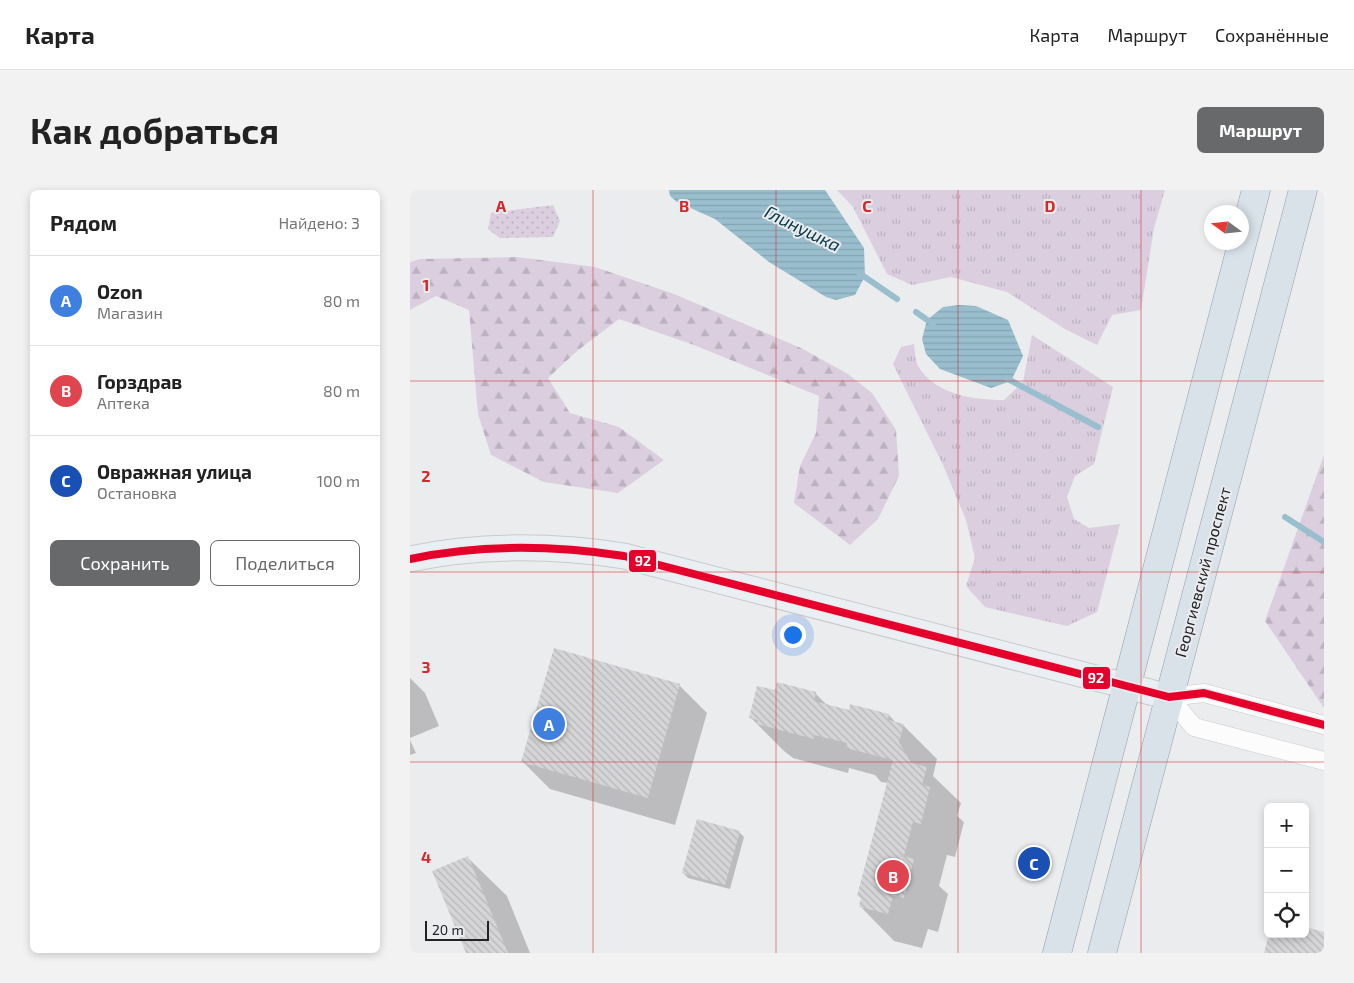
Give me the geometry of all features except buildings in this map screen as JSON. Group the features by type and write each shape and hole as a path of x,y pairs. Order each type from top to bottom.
{"main road":[{"path":"1057,953 1256,190"},
{"name":"Георгиевский проспект","path":"1102,953 1302,190"},
{"path":"410,559 472,548 510,547 551,547 624,556 1169,697"}],"street":[{"path":"1169,697 1204,693 1324,725"},
{"path":"1169,697 1194,727 1324,761"}],"green space":[{"path":"837,190 1165,190 1154,228 1141,310 1112,315 1097,345 1065,329 1007,292 951,277 912,285 887,274 853,207"},
{"path":"553,205 560,221 553,237 500,238 488,229 491,213"},
{"path":"517,257 595,267 674,294 801,348 848,374 872,393 896,430 899,476 878,519 850,545 794,503 800,466 816,433 819,396 694,345 619,319 577,351 548,378 570,413 619,427 664,460 618,493 544,482 491,455 478,414 469,310 436,296 410,310 410,262 420,259"},
{"path":"1032,335 1113,387 1094,464 1075,476 1067,497 1074,519 1089,528 1120,524 1097,612 1067,626 985,607 966,586 975,558 966,520 943,465 893,364 901,347 914,344 918,366 934,384 945,390 968,397 1004,400 1023,382"},
{"path":"1324,455 1324,708 1265,621"}],"water":[{"path":"669,190 825,190 864,248 865,276 855,295 836,300 826,297 769,262 715,219 677,202 670,196"},
{"path":"959,305 976,306 1008,320 1023,356 1011,381 991,388 940,369 926,354 922,339 927,320 943,307"}],"waterway":[{"name":"Глинушка","path":"859,273 897,299"},
{"name":"Глинушка","path":"916,312 933,324"},
{"name":"Глинушка","path":"1006,378 1098,427"},
{"name":"Глинушка","path":"1285,517 1324,542"}],"transit line":[{"name":"92","path":"410,559 463,551 517,548 597,552 624,556 1169,697 1204,693 1324,725"}],"place":[{"name":"Ozon","path":"549,724"},
{"name":"Овражная улица","path":"1034,863"},
{"name":"Горздрав","path":"893,876"}]}
